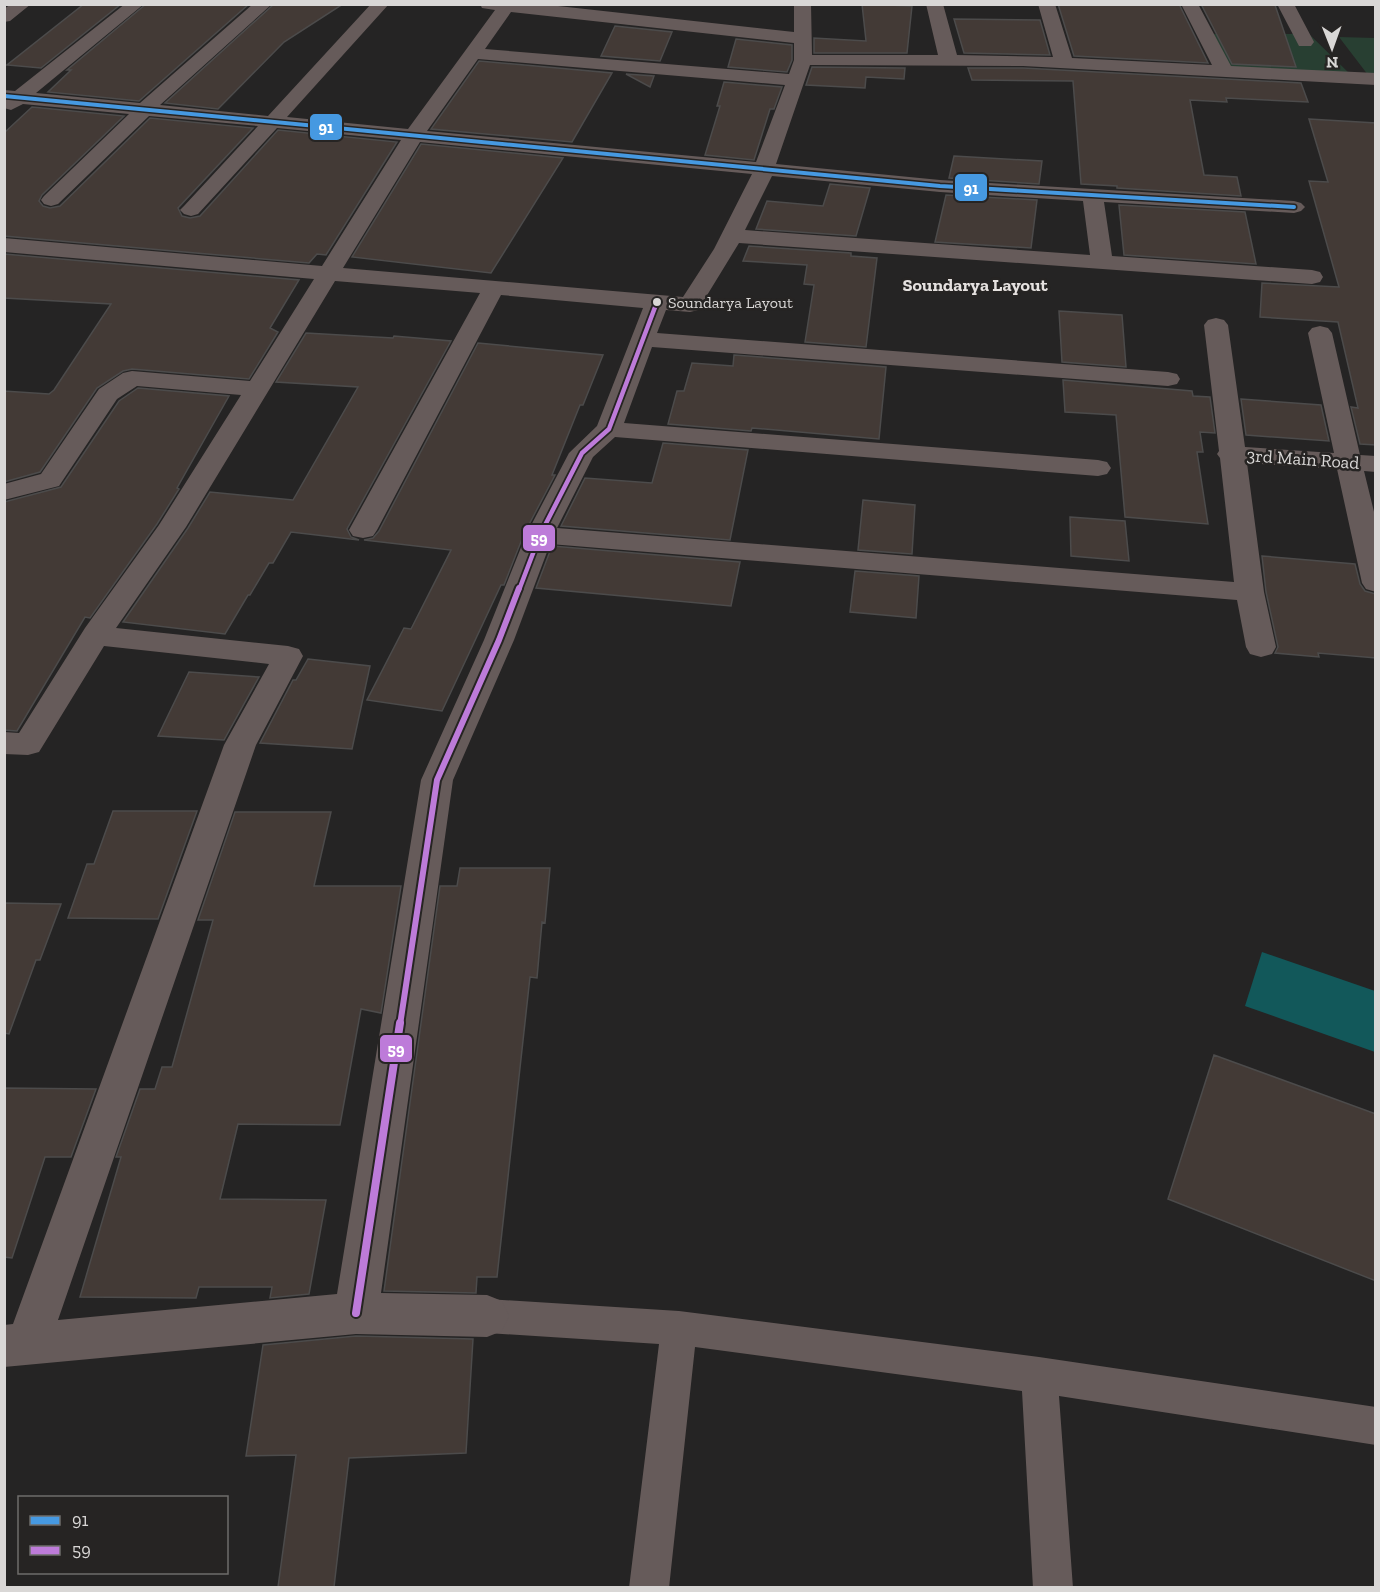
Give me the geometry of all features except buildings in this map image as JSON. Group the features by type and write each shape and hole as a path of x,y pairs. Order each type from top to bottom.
{"street":[{"path":"4,17 23,4"},
{"path":"9,101 136,4"},
{"path":"51,200 145,108 264,4"},
{"path":"191,210 381,4"},
{"path":"6,247 690,304 732,236 764,170 803,60 802,4"},
{"path":"933,4 949,61"},
{"path":"1046,4 1064,63"},
{"path":"1189,4 1224,71"},
{"path":"1286,4 1305,42"},
{"path":"4,743 28,744 96,635 172,527 414,135 472,53 501,5 801,38"},
{"path":"472,53 796,80"},
{"path":"803,60 1064,63 1376,79"},
{"path":"9,101 145,108 940,186 1294,207"},
{"path":"1093,195 1102,262"},
{"path":"732,236 1312,277"},
{"path":"363,530 494,288"},
{"path":"356,1313 437,780 499,640 540,535 582,453 609,429 657,302"},
{"path":"1216,325 1230,454 1250,592 1261,647"},
{"path":"1320,333 1376,583"},
{"path":"643,339 1168,379"},
{"path":"4,492 50,480 108,394 132,378 258,389"},
{"path":"609,429 1098,468"},
{"name":"3rd Main Road","path":"1230,454 1376,464"},
{"path":"540,535 1250,592"},
{"path":"96,635 288,656 240,745 16,1345 356,1313 487,1316"}],"lane":[{"path":"487,1316 680,1329 1039,1376 1376,1426"},
{"path":"649,1587 680,1329"},
{"path":"1039,1376 1053,1587"}],"green space":[{"path":"1210,34 1309,34 1350,74 1229,68"},
{"path":"1339,37 1375,38 1375,75 1368,75"}],"water":[{"path":"1262,952 1375,991 1375,1052 1245,1006"}],"transit line":[{"name":"91","path":"4,96 940,186 1294,207"},
{"name":"59","path":"356,1313 437,780 499,640 540,535 582,453 609,429 657,302"}],"place":[{"name":"Soundarya Layout","path":"657,302"}],"district":[{"name":"Soundarya Layout","path":"975,285"}]}
